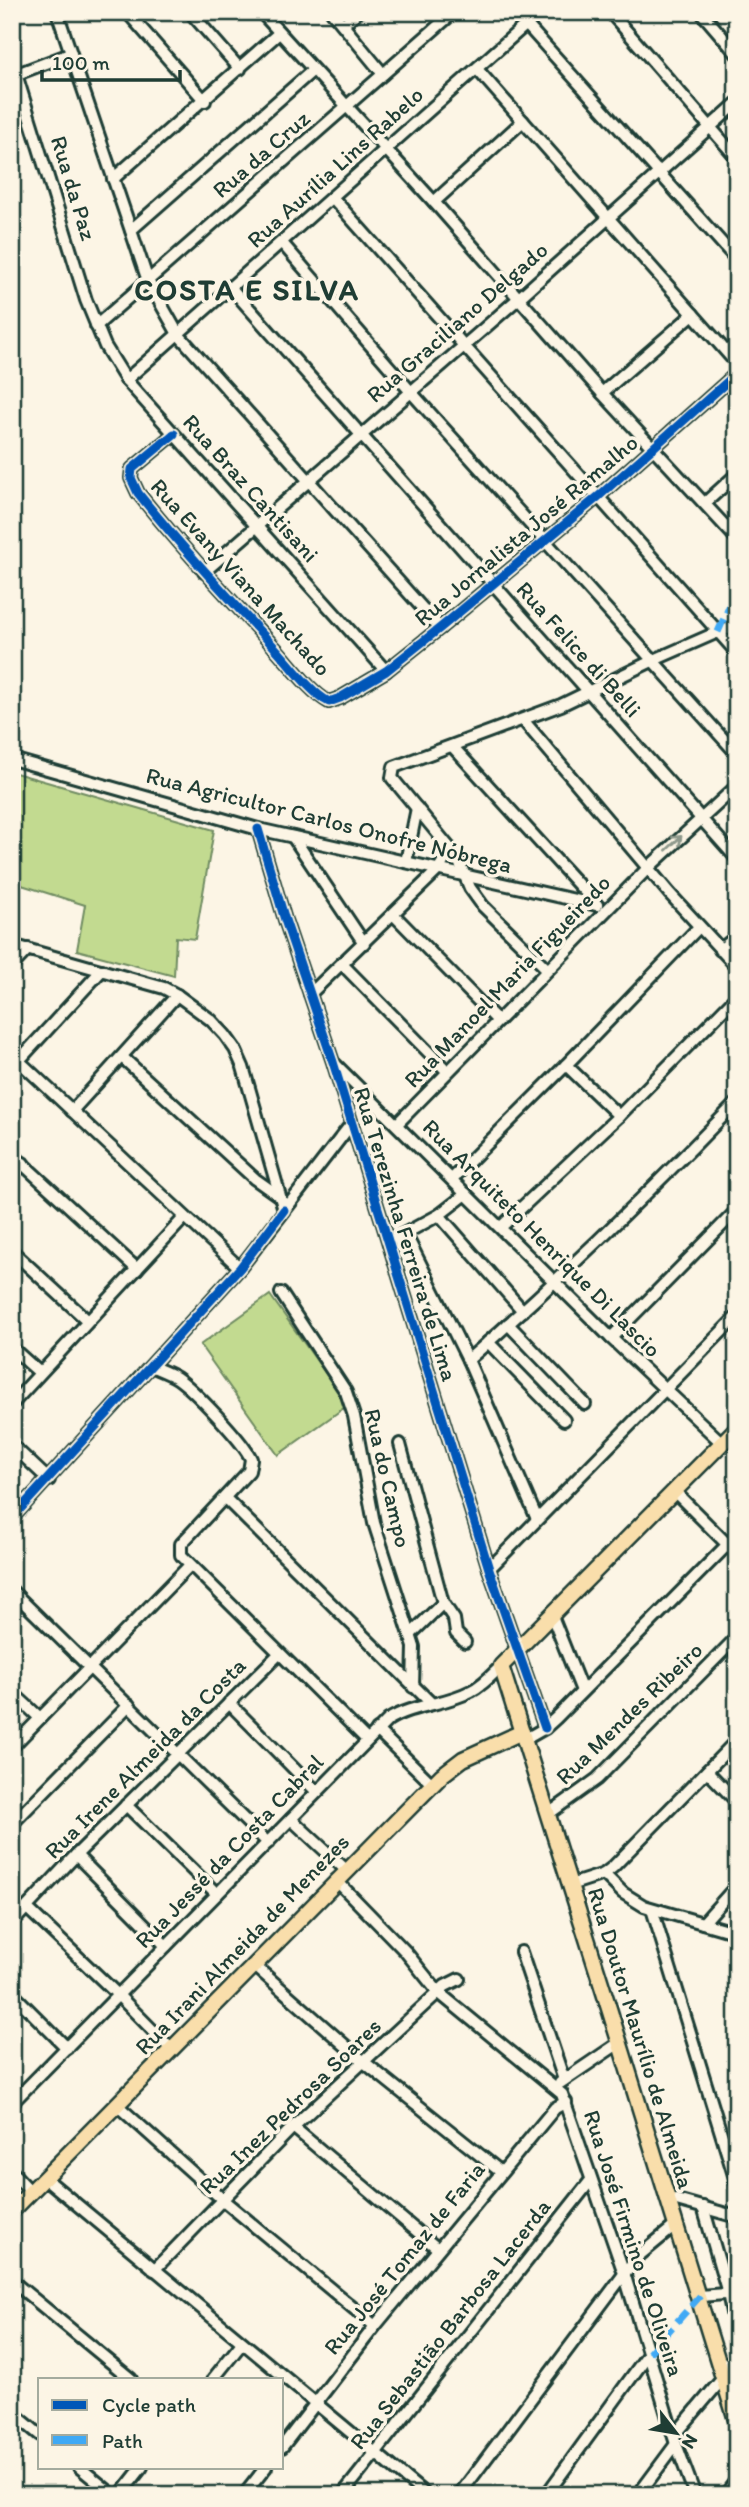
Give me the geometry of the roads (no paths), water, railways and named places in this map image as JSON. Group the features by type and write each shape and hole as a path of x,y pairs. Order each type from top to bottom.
{"main road":[{"path":"501,1666 737,1428"},
{"name":"Rua Doutor Maurílio de Almeida","path":"501,1666 666,2197 700,2296 737,2423"},
{"name":"Rua Irani Almeida de Menezes","path":"12,2211 432,1784 463,1759 523,1736"}],"street":[{"path":"57,12 148,281 178,334 440,628"},
{"path":"127,12 205,101"},
{"path":"190,12 240,69"},
{"path":"261,12 737,539"},
{"path":"332,12 383,74"},
{"path":"343,24 358,12"},
{"name":"Rua da Cruz","path":"96,326 454,12"},
{"name":"Rua Aurília Lins Rabelo","path":"126,380 540,12"},
{"path":"610,12 737,158"},
{"path":"701,12 737,54"},
{"path":"526,24 737,260"},
{"path":"113,180 279,33"},
{"path":"14,68 69,54"},
{"name":"Rua da Paz","path":"14,68 96,326"},
{"path":"477,68 737,364"},
{"path":"131,230 312,71"},
{"name":"Rua Graciliano Delgado","path":"204,572 519,298 737,103"},
{"path":"434,202 523,121"},
{"path":"332,197 737,653"},
{"path":"282,243 544,541 737,754"},
{"name":"Rua Felice di Belli","path":"231,288 737,859"},
{"path":"603,393 693,314"},
{"name":"Rua Braz Cantisani","path":"96,326 114,364 126,380 386,671"},
{"name":"Rua Jornalista José Ramalho","path":"329,702 386,671 440,628 599,496 737,373"},
{"name":"Rua Evany Viana Machado","path":"174,434 132,469 130,474 138,493 204,572 306,682 329,702"},
{"path":"705,503 737,474"},
{"path":"547,969 473,893 451,849 394,782 394,767 523,720 653,660 737,626"},
{"path":"523,720 699,927 737,967"},
{"path":"453,747 600,909"},
{"name":"Rua Agricultor Carlos Onofre Nóbrega","path":"12,759 258,829 600,909"},
{"name":"Rua Manoel Maria Figueiredo","path":"397,1124 498,1021 600,909 737,786"},
{"path":"406,862 417,808"},
{"name":"Rua Terezinha Ferreira de Lima","path":"258,829 333,1062 489,1569 545,1728"},
{"path":"293,837 364,943"},
{"path":"310,995 438,870 451,849"},
{"path":"394,915 498,1021"},
{"path":"452,1179 699,927"},
{"path":"720,950 737,936"},
{"path":"12,944 164,988 211,1020 235,1049 243,1067 284,1210"},
{"path":"12,966 28,949"},
{"path":"342,964 447,1071"},
{"path":"102,970 16,1065 72,1111 240,1268"},
{"path":"72,1111 177,995"},
{"path":"501,1227 619,1116 737,996"},
{"path":"122,1057 255,1179 279,1196"},
{"name":"Rua Arquiteto Henrique Di Lascio","path":"333,1062 611,1338 722,1443"},
{"path":"566,1065 619,1116"},
{"path":"468,1360 557,1282 737,1102"},
{"path":"12,1518 240,1268 352,1123"},
{"path":"12,1154 137,1269"},
{"path":"12,1175 23,1163"},
{"path":"389,1242 439,1215 466,1194"},
{"path":"611,1338 737,1210"},
{"path":"439,1215 523,1311"},
{"path":"12,1404 184,1218"},
{"name":"Rua Terezinha Ferreira de Lima","path":"406,1235 468,1360 537,1519"},
{"path":"12,1251 89,1321"},
{"name":"Rua do Campo","path":"281,1293 346,1392 354,1416 374,1523 414,1647 413,1687"},
{"path":"489,1569 737,1316"},
{"path":"508,1324 585,1404"},
{"path":"488,1342 564,1420"},
{"path":"12,1348 40,1373"},
{"path":"151,1366 174,1376 189,1387 251,1459 249,1471 187,1537 180,1550 184,1560 366,1739"},
{"path":"400,1444 443,1603 454,1619 456,1633 465,1642"},
{"path":"12,1445 49,1480"},
{"path":"674,1491 737,1554"},
{"path":"225,1498 431,1703"},
{"path":"523,1736 545,1728 737,1535"},
{"path":"12,1747 190,1566"},
{"path":"12,1591 268,1843"},
{"path":"411,1634 443,1603"},
{"path":"552,1616 582,1691"},
{"name":"Rua Mendes Ribeiro","path":"547,1815 597,1779 737,1637"},
{"name":"Rua Irene Almeida da Costa","path":"12,1923 76,1855 180,1755 279,1654"},
{"name":"Rua Jessé da Costa Cabral","path":"13,2100 268,1843 366,1739 399,1713 453,1699 471,1691 501,1666"},
{"path":"12,1692 40,1718"},
{"path":"229,1703 317,1792"},
{"path":"12,1824 129,1705"},
{"path":"377,1730 432,1784"},
{"path":"570,1885 604,1874 613,1867 737,1740"},
{"path":"707,1771 737,1802"},
{"path":"126,1805 217,1895"},
{"path":"291,1819 438,1992 560,2083 619,2043"},
{"path":"76,1855 166,1946"},
{"path":"604,1874 623,1893 652,1909 737,1933"},
{"path":"703,1923 737,1885"},
{"path":"26,1908 172,2050"},
{"path":"652,1909 737,2185"},
{"name":"Rua José Firmino de Oliveira","path":"521,1952 566,2102 695,2495"},
{"path":"255,1966 365,2062 501,2172"},
{"name":"Rua Inez Pedrosa Soares","path":"154,2270 293,2127 438,1992 459,1979"},
{"path":"12,1993 67,2048"},
{"name":"Rua José Tomaz de Faria","path":"284,2444 375,2326 501,2172 549,2115 566,2102"},
{"path":"117,2105 223,2200 375,2326"},
{"path":"293,2127 438,2249"},
{"path":"12,2172 31,2192"},
{"path":"45,2178 284,2378"},
{"name":"Rua Sebastião Barbosa Lacerda","path":"342,2495 591,2180"},
{"path":"666,2197 737,2217"},
{"path":"703,2207 732,2293 737,2337"},
{"path":"460,2495 636,2258 676,2225"},
{"path":"12,2281 130,2378"},
{"path":"700,2296 732,2293"},
{"path":"214,2378 242,2343"},
{"path":"547,2495 649,2353"},
{"path":"719,2361 737,2368"},
{"path":"284,2378 426,2495"},
{"path":"638,2495 675,2440 723,2378"},
{"path":"12,2412 38,2433"},
{"path":"80,2468 113,2495"},
{"path":"120,2495 141,2468"},
{"path":"244,2495 265,2468"},
{"path":"725,2495 737,2479"}],"district":[{"name":"COSTA E SILVA","path":"247,290"}]}
